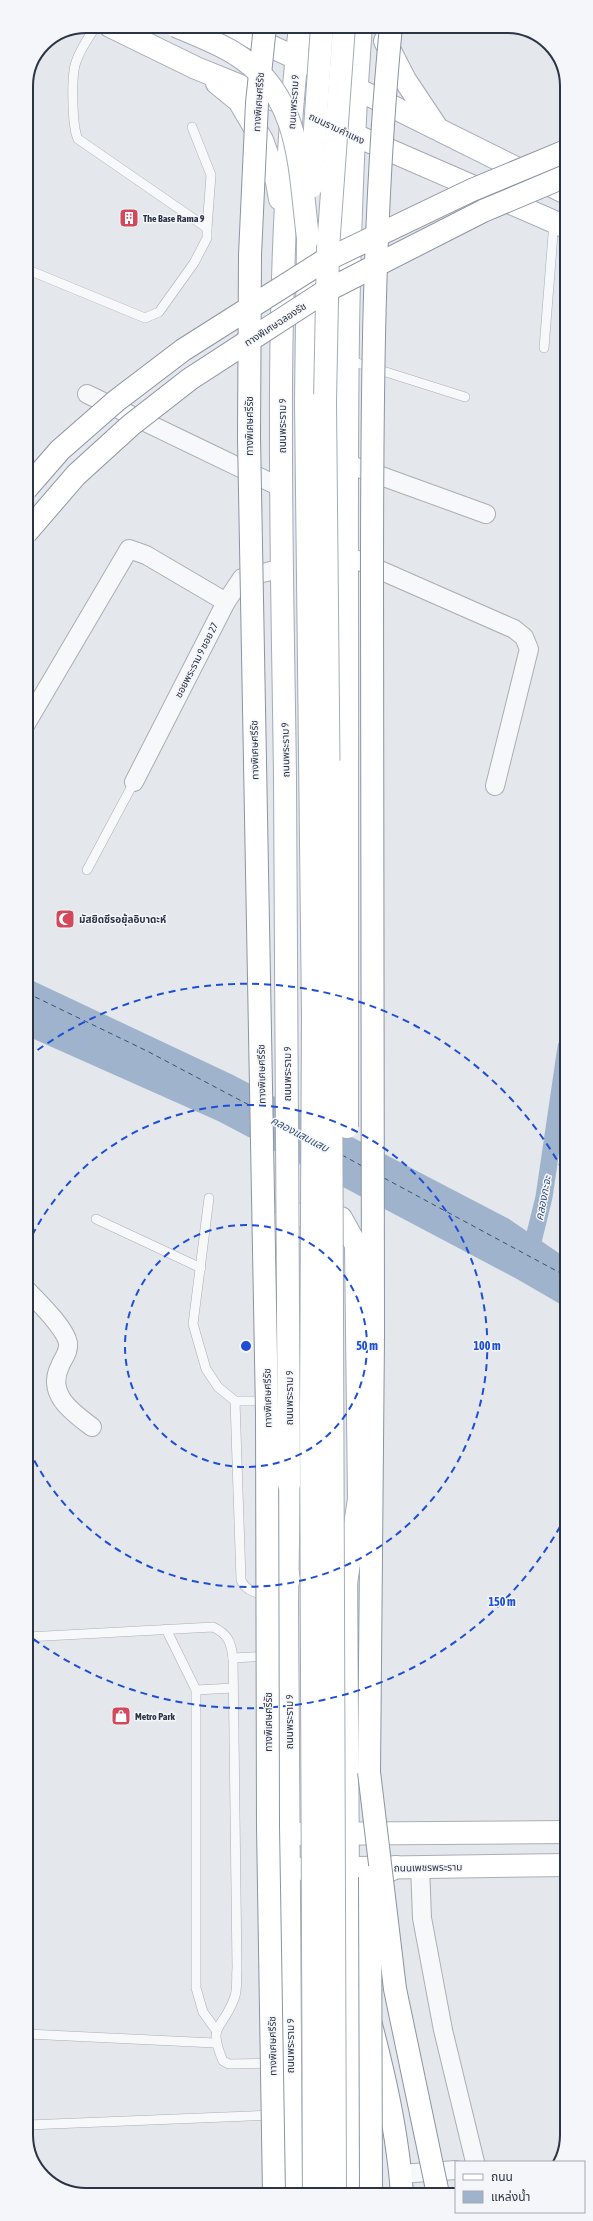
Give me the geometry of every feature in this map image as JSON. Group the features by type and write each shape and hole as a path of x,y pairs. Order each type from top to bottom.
{"main road":[{"name":"ถนนรามคำแหง","path":"124,33 196,68 293,107 354,136 560,225"},
{"path":"191,33 237,55 266,77 283,104 294,135 308,238"},
{"path":"242,33 297,58 356,89 560,190"},
{"name":"ทางพิเศษศรีรัช","path":"264,33 257,104 250,255 249,437 267,1404 268,1826 274,2188"},
{"name":"ถนนพระราม 9","path":"291,2188 288,1604 289,1484 282,488 284,224 299,33"},
{"path":"314,2188 311,1411 313,1017 306,402 308,238 322,33"},
{"path":"335,2188 331,1066 325,402 328,248 343,33"},
{"path":"350,2188 346,1583 348,360 354,136 360,33"},
{"path":"383,33 388,48 405,80 438,129"},
{"path":"371,2188 370,1772 373,1336 372,424 376,219 381,128 390,33"},
{"path":"196,68 239,100 262,140 277,182 284,224"},
{"path":"33,481 60,450 116,401 183,350 315,266 472,190 560,153"},
{"path":"352,199 388,171 399,167 425,166"},
{"name":"ทางพิเศษฉลองรัช","path":"33,525 76,475 131,425 190,379 324,292 483,211 560,179"},
{"path":"289,1579 272,1506 269,1401 270,1241 277,1224 296,1214 321,1212 341,1218 356,1245 359,1499 346,1583"},
{"path":"370,1772 396,1989 437,2188"},
{"path":"290,1834 512,1831 560,1832"},
{"name":"ถนนเพชรพระราม","path":"290,1869 560,1865"},
{"path":"349,1897 363,1884 396,1867"},
{"path":"349,1942 378,2049 391,2112 401,2184"}],"street":[{"path":"87,394 282,488"},
{"path":"348,464 486,514"},
{"path":"33,712 129,549 146,555 226,602"},
{"path":"348,556 514,629 524,637 529,649 495,786"},
{"name":"ซอยพระราม 9 ซอย 27","path":"134,782 226,602 242,578 283,568"},
{"path":"33,1296 56,1321 68,1343 66,1356 58,1373 57,1392 63,1404 92,1427"},
{"path":"420,1866 422,1918 436,1993 475,2161"},
{"path":"401,2184 455,2170"}],"lane":[{"path":"92,33 77,58 74,70 74,128 78,139 207,228"},
{"path":"33,272 145,318 159,312 194,263 207,238 211,175 192,127"},
{"path":"544,348 560,225"},
{"path":"348,360 465,397"},
{"path":"88,870 134,782"},
{"path":"209,1198 194,1324 206,1369 218,1387 234,1401 269,1401"},
{"path":"96,1219 201,1268"},
{"path":"234,1401 241,1580 243,1586 247,1589 288,1604"},
{"path":"33,1637 213,1627 224,1632 231,1642 234,1688 237,1968 235,1998 216,2030 216,2043 223,2061 229,2064 290,2063"},
{"path":"166,1629 196,1690 196,1988 203,2012 216,2030"},
{"path":"233,1658 289,1655"},
{"path":"196,1690 234,1688"},
{"path":"33,2034 216,2043"},
{"path":"33,2125 291,2114"}],"water":[{"name":"คลองแสนแสบ","path":"33,981 233,1075 509,1219 560,1254 560,1304 517,1279 218,1121 33,1039"}],"waterway":[{"name":"คลองกะจะ","path":"530,1254 544,1197 560,1088"}],"ferry route":[{"path":"33,996 147,1051 251,1106"},
{"path":"342,1155 362,1166"},
{"path":"384,1178 560,1273"}],"place":[{"name":"The Base Rama 9","path":"129,218"},
{"name":"มัสยิดซีรอยุ้ลอิบาดะห์","path":"65,919"},
{"name":"Metro Park","path":"121,1716"}]}
